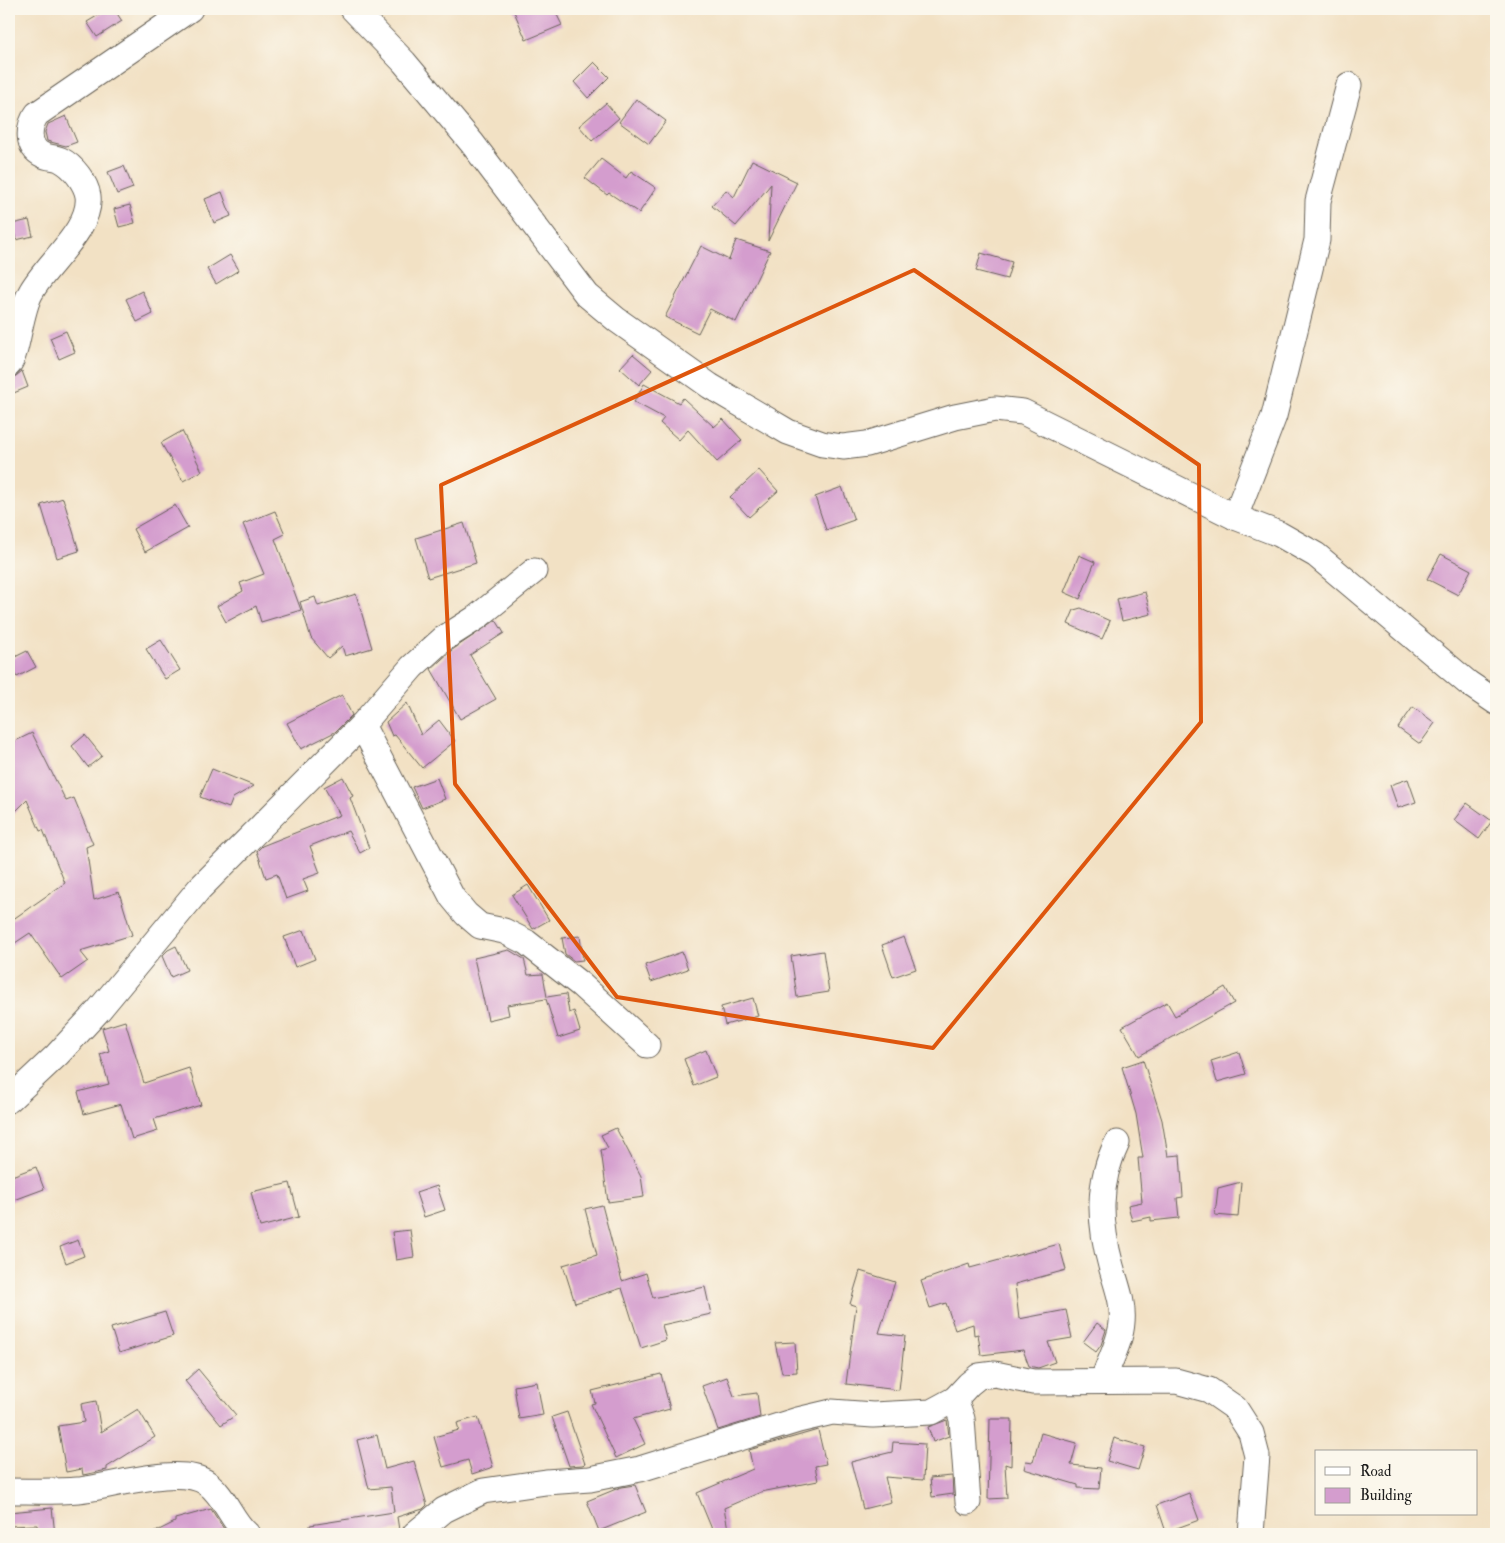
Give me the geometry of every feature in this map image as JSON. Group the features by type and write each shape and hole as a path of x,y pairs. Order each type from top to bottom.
{"street":[{"path":"9,364 24,306 31,291 78,230 88,210 87,189 73,169 61,160 42,155 34,149 29,133 31,122 37,114 190,9"},
{"path":"353,9 404,62 472,143 588,295 617,320 710,386 788,432 822,444 842,447 867,444 955,417 995,409 1023,412 1236,517 1279,534 1316,555 1468,683 1496,702"},
{"path":"1236,517 1274,416 1317,240 1318,201 1349,85"},
{"path":"9,1100 57,1055 98,1011 224,862 362,725 412,667 443,639 476,618 534,572"},
{"path":"362,725 452,897 466,914 480,926 504,931 526,942 581,985 647,1046"},
{"path":"1103,1380 1122,1323 1121,1303 1103,1229 1102,1201 1106,1164 1117,1143"},
{"path":"416,1534 444,1510 483,1491 516,1485 590,1479 640,1469 798,1420 832,1412 881,1415 931,1412 955,1399 979,1376 995,1374 1033,1382 1103,1380 1176,1381 1209,1390 1235,1408 1251,1433 1257,1456 1251,1534"},
{"path":"955,1399 962,1419 968,1502"},
{"path":"9,1491 77,1490 182,1476 206,1482 218,1493 240,1528 247,1534"}],"highlighted area":[{"path":"914,270 1199,465 1201,722 933,1048 617,997 455,784 441,485"}],"building":[{"path":"109,9 114,9 122,21 97,37 87,22"},
{"path":"513,9 554,9 562,25 526,40"},
{"path":"594,62 609,77 588,98 574,82"},
{"path":"636,99 666,121 649,144 619,122"},
{"path":"606,103 619,118 592,141 579,126"},
{"path":"66,116 77,142 66,146 47,141 45,132 48,124"},
{"path":"601,159 626,178 631,171 656,188 639,213 609,193 607,195 585,178"},
{"path":"752,160 797,182 768,241 771,184 736,226 712,206 726,190 734,197"},
{"path":"124,166 133,188 117,194 108,172"},
{"path":"222,192 231,216 214,223 205,199"},
{"path":"130,205 135,223 119,227 114,209"},
{"path":"29,220 33,236 16,240 12,224"},
{"path":"736,240 770,251 736,322 710,309 698,333 665,317 701,246 729,260"},
{"path":"981,253 1012,262 1007,279 976,271"},
{"path":"230,255 239,270 216,284 207,269"},
{"path":"142,291 153,314 137,322 126,299"},
{"path":"66,331 75,352 59,359 50,338"},
{"path":"633,354 652,370 639,385 620,368"},
{"path":"22,371 28,387 9,395 9,378 16,376"},
{"path":"644,384 679,403 683,398 714,427 723,419 742,440 717,462 688,430 679,440 660,423 664,418 634,402"},
{"path":"182,431 202,471 183,481 161,443"},
{"path":"759,470 778,491 749,517 730,497"},
{"path":"842,487 854,520 826,530 815,497"},
{"path":"63,498 79,551 57,558 41,505"},
{"path":"175,505 188,528 145,552 133,529"},
{"path":"275,511 285,534 275,539 301,610 261,622 256,606 226,622 217,606 243,591 240,583 264,574 243,524"},
{"path":"464,523 476,563 428,578 416,538"},
{"path":"1441,554 1471,570 1458,595 1427,579"},
{"path":"1079,555 1095,562 1080,599 1064,592"},
{"path":"1145,592 1151,614 1122,621 1117,599"},
{"path":"356,594 372,648 345,656 342,646 328,658 311,638 300,602 315,597 318,606"},
{"path":"1081,608 1110,621 1102,639 1068,624 1074,610"},
{"path":"496,620 504,633 470,655 496,699 460,719 431,669 452,650"},
{"path":"161,640 180,670 165,679 146,649"},
{"path":"27,651 36,667 17,677 9,667 9,660"},
{"path":"342,695 352,715 335,732 301,749 287,723"},
{"path":"407,703 421,735 439,720 455,741 422,768 395,735 392,736 386,722"},
{"path":"1413,707 1435,723 1420,744 1398,728"},
{"path":"32,733 66,801 74,798 93,844 86,847 94,900 119,892 132,935 80,951 88,961 62,979 30,933 9,947 9,922 65,883 43,830 40,831 27,800 9,818 9,744"},
{"path":"85,735 102,756 88,767 72,746"},
{"path":"212,769 254,786 233,798 229,808 200,797"},
{"path":"343,777 353,796 350,798 369,848 360,853 348,831 310,846 320,873 303,879 308,891 286,899 277,874 266,878 257,851 262,846 340,815 324,787"},
{"path":"437,778 445,799 422,808 412,787"},
{"path":"1408,779 1416,802 1398,808 1390,785"},
{"path":"1467,803 1492,821 1479,839 1454,820"},
{"path":"528,885 549,920 533,929 512,895"},
{"path":"304,930 315,959 295,967 284,937"},
{"path":"580,936 583,960 574,961 565,954 562,938"},
{"path":"904,937 916,969 893,977 882,945"},
{"path":"176,946 187,970 171,977 162,956"},
{"path":"509,950 524,959 528,975 543,974 547,997 566,994 569,1013 574,1011 580,1031 558,1038 546,999 507,1005 509,1015 488,1020 474,958"},
{"path":"823,951 829,992 797,997 791,956"},
{"path":"682,952 688,969 651,982 645,965"},
{"path":"1225,987 1234,1003 1139,1056 1122,1027 1167,1002 1175,1016"},
{"path":"753,998 758,1016 725,1025 721,1007"},
{"path":"125,1021 144,1083 189,1068 201,1105 154,1119 158,1131 132,1139 121,1104 84,1114 78,1092 109,1084 100,1054 109,1051 102,1028"},
{"path":"706,1050 716,1077 694,1086 684,1059"},
{"path":"1239,1052 1246,1074 1217,1082 1211,1061"},
{"path":"1143,1060 1162,1120 1168,1156 1180,1155 1183,1197 1177,1198 1179,1218 1151,1221 1151,1217 1132,1221 1128,1205 1142,1202 1138,1158 1143,1158 1136,1114 1122,1067"},
{"path":"616,1128 641,1176 644,1197 608,1202 601,1150 608,1148 601,1135"},
{"path":"36,1167 44,1189 9,1202 9,1177"},
{"path":"1241,1182 1238,1217 1215,1215 1218,1188"},
{"path":"290,1183 299,1217 260,1227 251,1192"},
{"path":"437,1186 445,1210 424,1217 416,1193"},
{"path":"602,1205 622,1281 646,1273 653,1298 705,1287 711,1314 662,1325 666,1340 641,1348 622,1288 575,1303 563,1265 597,1255 585,1209"},
{"path":"410,1230 414,1257 396,1260 392,1232"},
{"path":"78,1240 84,1256 66,1263 60,1247"},
{"path":"1059,1244 1066,1270 1015,1284 1019,1319 1066,1310 1072,1338 1048,1342 1055,1362 1038,1368 1029,1366 1023,1350 981,1355 978,1334 974,1335 973,1324 955,1330 946,1303 930,1308 921,1281 969,1264 970,1268"},
{"path":"860,1271 895,1282 879,1333 905,1336 899,1390 846,1384 856,1306 850,1304"},
{"path":"165,1312 173,1336 119,1353 111,1328"},
{"path":"1097,1323 1106,1330 1101,1345 1096,1352 1083,1342"},
{"path":"795,1342 797,1372 782,1373 775,1343"},
{"path":"198,1369 236,1415 221,1425 185,1381"},
{"path":"661,1374 670,1409 633,1419 645,1444 616,1458 591,1404 595,1403 592,1391"},
{"path":"727,1377 734,1396 757,1393 760,1417 718,1430 702,1386"},
{"path":"537,1382 543,1415 519,1419 514,1386"},
{"path":"96,1401 101,1432 138,1409 155,1437 107,1467 107,1470 83,1475 82,1469 66,1472 58,1426 84,1422 81,1404"},
{"path":"567,1412 585,1464 582,1465 569,1466 552,1417"},
{"path":"478,1417 493,1467 472,1474 468,1460 443,1467 434,1437 459,1430 457,1423"},
{"path":"990,1419 1012,1419 1011,1466 1005,1464 1007,1498 988,1499"},
{"path":"947,1420 949,1436 933,1442 928,1427"},
{"path":"818,1430 826,1464 815,1466 818,1481 761,1492 724,1508 729,1534 714,1534 697,1493 753,1469 749,1450"},
{"path":"1041,1433 1077,1443 1071,1465 1101,1468 1099,1489 1078,1488 1078,1485 1024,1469 1026,1461 1033,1462"},
{"path":"377,1435 385,1469 414,1461 427,1505 423,1509 397,1517 399,1530 369,1534 311,1534 310,1525 394,1512 391,1487 369,1489 357,1440"},
{"path":"1114,1438 1145,1447 1138,1470 1107,1461"},
{"path":"893,1442 925,1444 923,1480 885,1477 891,1502 863,1509 851,1462 892,1452"},
{"path":"952,1476 953,1494 932,1497 930,1478"},
{"path":"635,1485 646,1512 599,1531 587,1501 621,1487"},
{"path":"1189,1493 1199,1520 1166,1532 1157,1505"},
{"path":"52,1508 55,1534 38,1534 37,1525 9,1526 9,1512"},
{"path":"211,1509 224,1529 207,1534 151,1534 175,1522 175,1519"}]}
